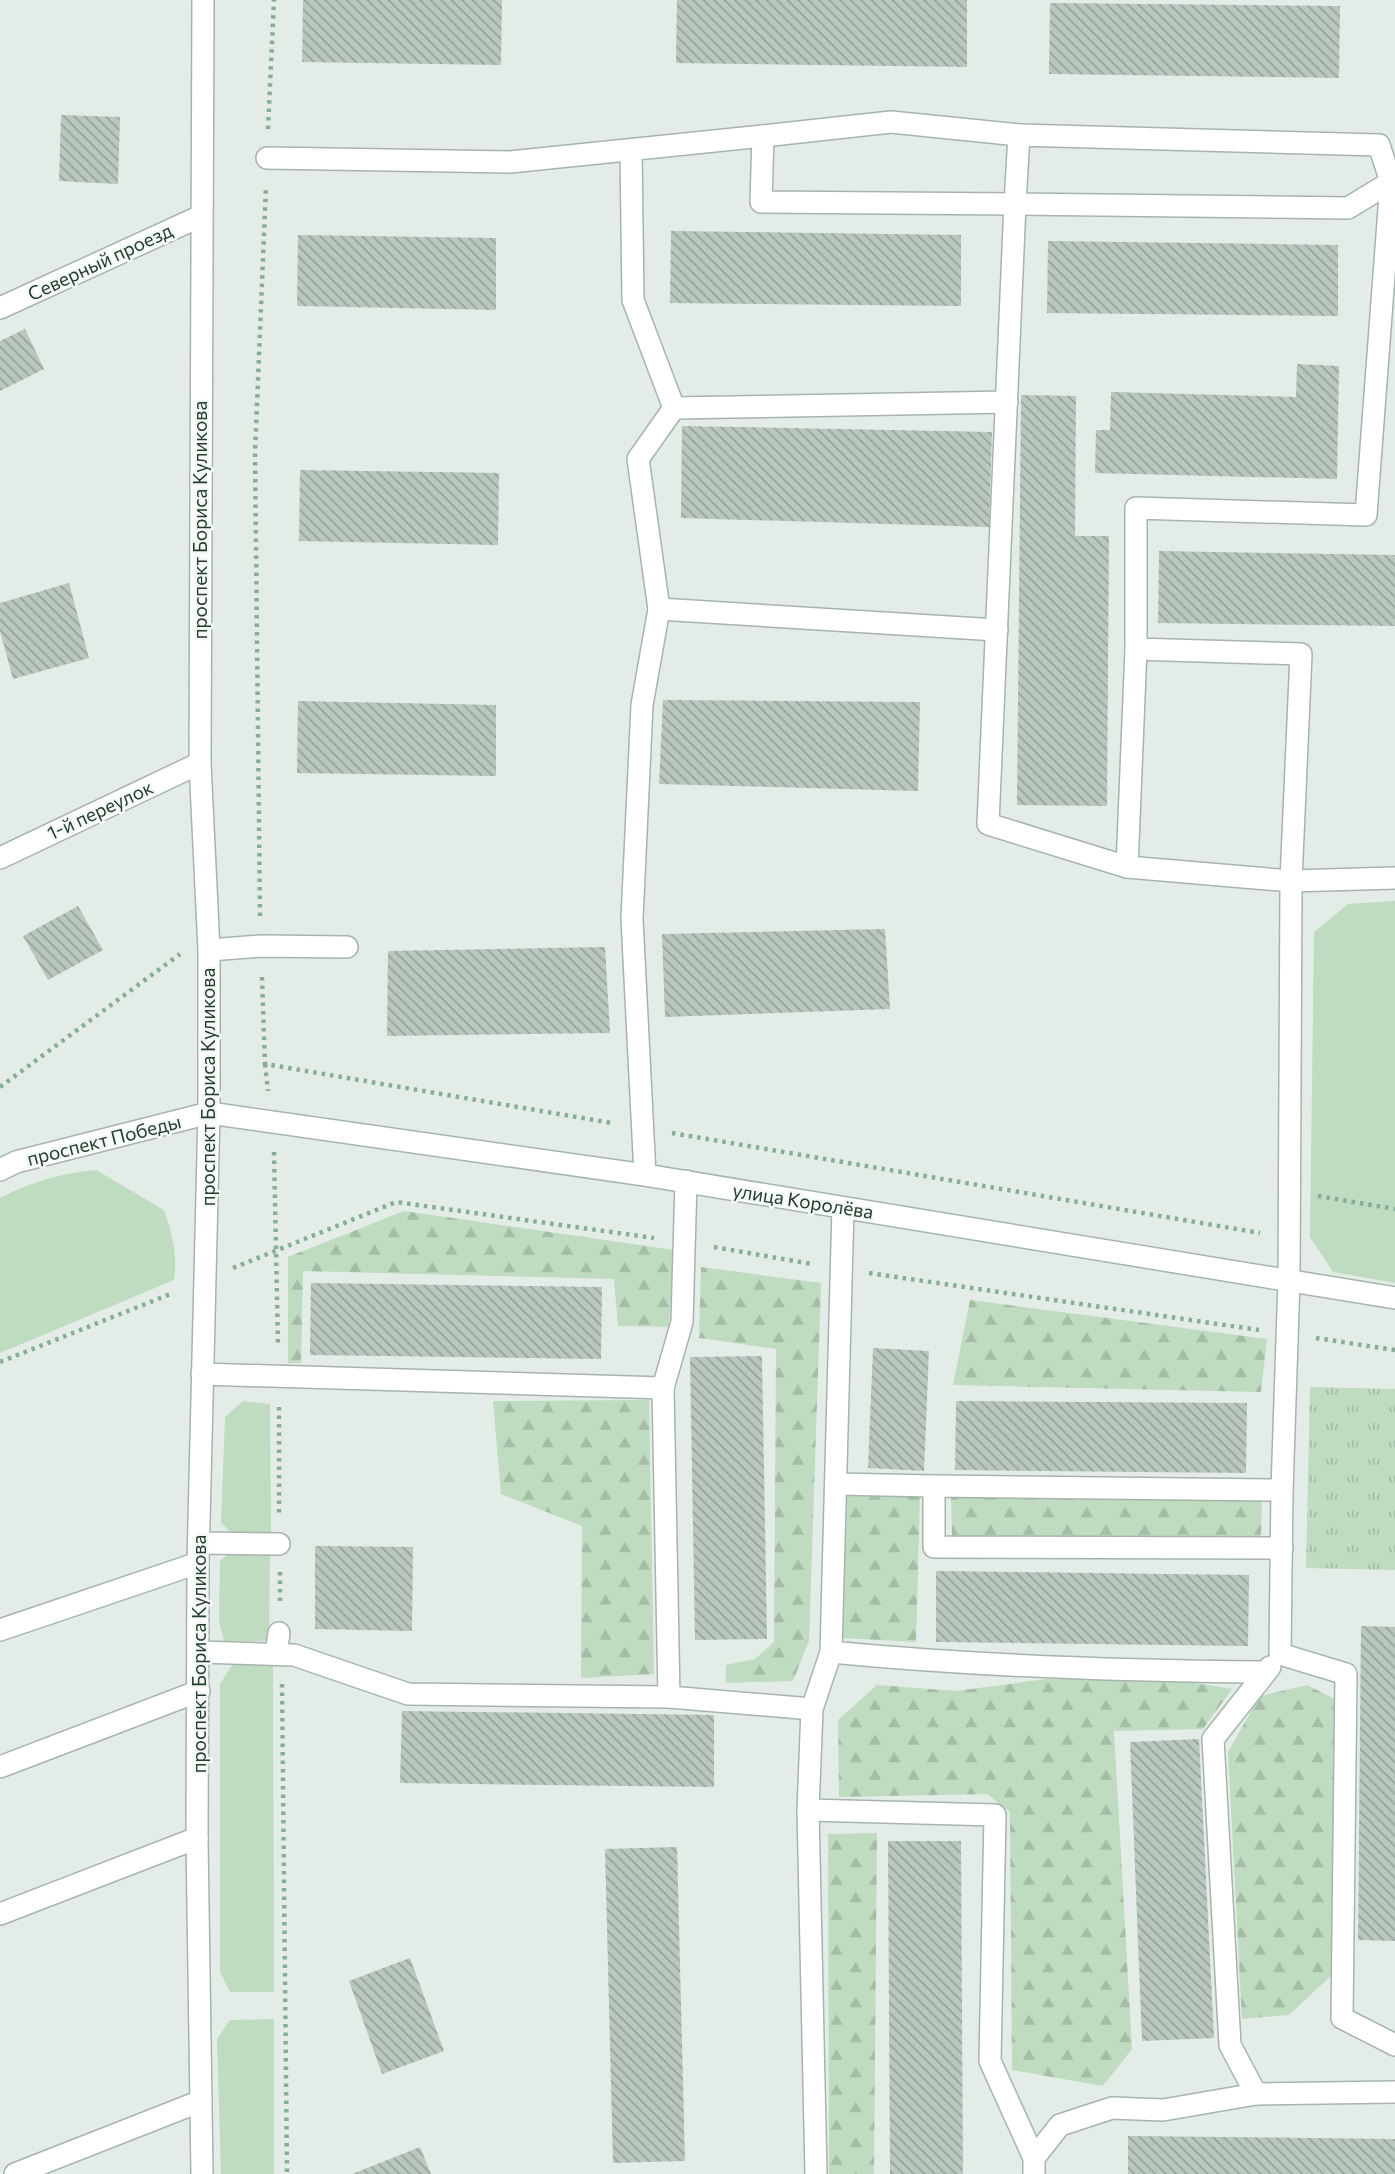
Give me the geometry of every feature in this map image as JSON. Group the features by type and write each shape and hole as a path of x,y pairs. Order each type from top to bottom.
{"street":[{"name":"проспект Бориса Куликова","path":"202,2174 197,1838 199,1553 209,1113 209,950 200,763 203,0"},
{"path":"267,158 510,162 891,122 1019,135 1379,145 1393,182 1366,515 1136,508 1136,649 1127,867"},
{"path":"1019,135 988,824 1127,867 1291,881 1395,878"},
{"path":"763,136 761,202 1348,208 1393,182"},
{"path":"631,150 633,300 674,408"},
{"name":"Северный проезд","path":"0,308 201,216"},
{"path":"674,408 1007,402"},
{"path":"645,1175 632,919 642,705 659,609 638,459 674,408"},
{"path":"659,609 997,630"},
{"path":"1136,649 1301,654 1291,881 1290,1238 1280,1654 1213,1739 1230,2045 1256,2094"},
{"name":"1-й переулок","path":"0,858 200,763"},
{"path":"209,950 261,946 347,947"},
{"name":"проспект Победы","path":"0,1170 16,1162 209,1113"},
{"name":"улица Королёва","path":"209,1113 686,1181 1395,1298"},
{"path":"669,1697 663,1388 682,1322 686,1181"},
{"path":"816,2174 808,1810 812,1709 831,1652 843,1208"},
{"path":"202,1374 663,1388"},
{"path":"836,1484 1282,1490"},
{"path":"934,1486 934,1547 1282,1548"},
{"path":"0,1630 199,1553 279,1544"},
{"path":"276,1654 279,1633"},
{"path":"831,1652 932,1662 1076,1670 1265,1672"},
{"path":"199,1653 294,1655 408,1694 669,1697 812,1709"},
{"path":"1280,1654 1346,1674 1342,2018 1395,2045"},
{"path":"0,1767 199,1691"},
{"path":"808,1810 995,1815 990,2061 1034,2166"},
{"path":"0,1914 197,1838"},
{"path":"1034,2166 1060,2124 1112,2108 1163,2110 1256,2094 1395,2092"},
{"path":"15,2174 201,2101"}],"path":[{"path":"274,0 255,453 265,1064 1290,1238"},
{"path":"0,1087 177,954 209,950"},
{"path":"1290,1191 1395,1209"}],"green space":[{"path":"1395,901 1395,1283 1333,1272 1310,1237 1314,932 1348,904"},
{"path":"96,1170 164,1210 174,1245 174,1280 0,1353 0,1198 46,1179"},
{"path":"404,1211 674,1250 669,1327 618,1326 614,1279 303,1271 301,1363 288,1363 288,1257"},
{"path":"701,1267 821,1283 809,1641 793,1681 726,1683 726,1665 755,1659 774,1642 776,1349 699,1338"},
{"path":"970,1300 1267,1339 1261,1392 953,1385"},
{"path":"1310,1387 1395,1389 1395,1570 1306,1568"},
{"path":"649,1400 654,1674 581,1678 582,1526 501,1494 493,1401"},
{"path":"243,1401 270,1404 271,1534 232,1533 221,1523 225,1417"},
{"path":"847,1493 920,1494 916,1642 842,1638"},
{"path":"951,1496 1262,1499 1261,1536 952,1537"},
{"path":"232,1551 270,1552 269,1641 224,1641 219,1620 220,1561"},
{"path":"233,1664 273,1666 274,1992 230,1992 220,1972 220,1684"},
{"path":"1046,1679 1170,1679 1232,1689 1203,1729 1114,1731 1132,2049 1103,2086 1012,2070 1010,1812 987,1794 839,1797 838,1720 877,1685 956,1691"},
{"path":"1307,1685 1337,1700 1334,1973 1289,2015 1242,2019 1228,1752 1260,1696"},
{"path":"877,1833 874,2174 829,2174 828,1834"},
{"path":"274,2019 274,2174 221,2174 217,2039 230,2020"}],"building":[{"path":"303,0 502,0 501,65 302,62"},
{"path":"677,0 967,0 967,67 676,63"},
{"path":"1050,3 1340,6 1339,78 1049,74"},
{"path":"61,115 120,117 118,184 59,181"},
{"path":"671,231 961,235 961,306 670,303"},
{"path":"298,235 496,238 496,310 297,306"},
{"path":"1048,241 1338,245 1338,316 1047,313"},
{"path":"25,329 44,369 0,391 0,341"},
{"path":"1297,364 1339,366 1337,479 1095,473 1096,430 1110,430 1111,392 1296,397"},
{"path":"1021,395 1076,396 1075,536 1109,536 1107,806 1017,805"},
{"path":"682,426 992,432 989,527 681,518"},
{"path":"300,470 499,473 498,545 299,541"},
{"path":"1159,551 1395,555 1395,626 1158,623"},
{"path":"69,583 89,658 13,679 0,631 0,603"},
{"path":"663,700 920,702 918,791 659,784"},
{"path":"298,701 496,705 496,776 297,773"},
{"path":"78,906 103,950 48,980 23,936"},
{"path":"885,929 890,1009 665,1017 662,934"},
{"path":"605,947 610,1033 387,1036 388,951"},
{"path":"311,1283 602,1287 601,1359 310,1355"},
{"path":"873,1348 929,1351 924,1471 868,1468"},
{"path":"762,1356 767,1639 695,1640 690,1357"},
{"path":"956,1401 1247,1403 1246,1473 955,1470"},
{"path":"315,1546 413,1547 412,1631 315,1629"},
{"path":"936,1571 1249,1575 1248,1646 936,1642"},
{"path":"1361,1626 1395,1627 1395,1941 1358,1940"},
{"path":"402,1711 714,1715 714,1787 400,1783"},
{"path":"1199,1739 1214,2038 1142,2041 1130,1742"},
{"path":"888,1841 961,1841 963,2174 890,2174"},
{"path":"677,1847 685,2161 613,2163 605,1849"},
{"path":"410,1958 444,2051 382,2074 349,1981"},
{"path":"1128,2136 1395,2139 1395,2174 1128,2174"},
{"path":"420,2147 431,2174 352,2174"}]}
